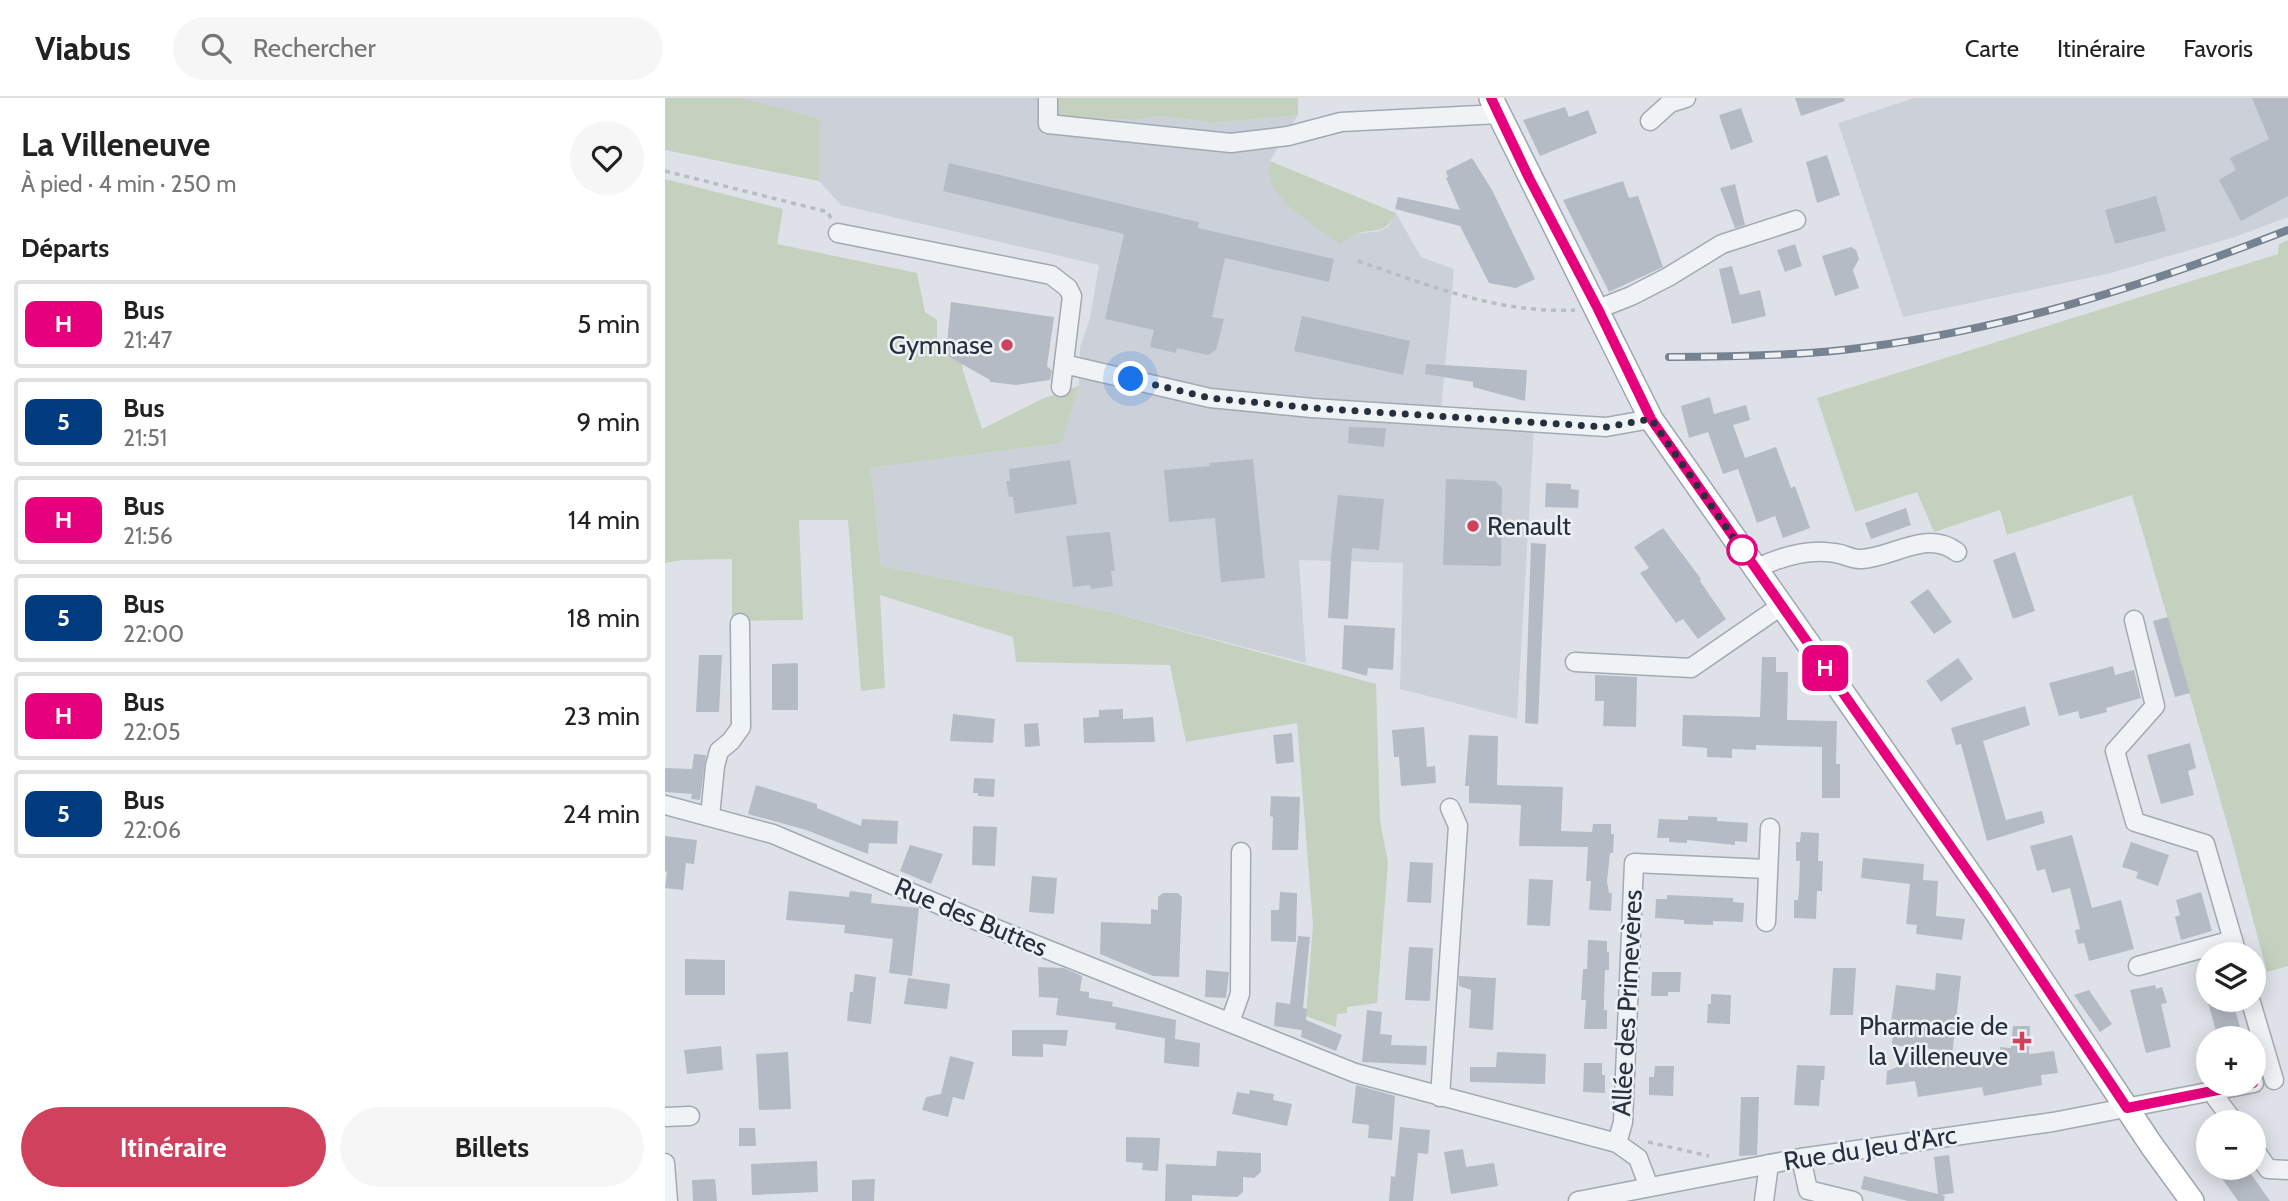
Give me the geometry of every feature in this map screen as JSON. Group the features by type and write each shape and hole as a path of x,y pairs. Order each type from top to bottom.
{"main road":[{"path":"1495,106 1651,419 1990,902 2192,1201"}],"street":[{"path":"1048,98 1048,124 1231,143 1288,136 1341,122 1495,106"},
{"path":"1650,121 1670,103 1686,98"},
{"path":"1598,309 1668,277 1722,244 1796,220"},
{"path":"838,233 1051,275 1068,288 1072,296 1071,365 1061,387"},
{"path":"1071,365 1210,398 1312,408 1606,427 1651,419"},
{"path":"1755,569 1790,555 1813,551 1861,559 1908,546 1936,543 1957,552"},
{"path":"1575,662 1691,668 1781,606"},
{"path":"2134,620 2155,706 2115,751 2135,822 2205,844 2234,942"},
{"path":"710,816 719,751 741,727 740,623"},
{"name":"Rue des Buttes","path":"665,806 773,834 999,930 1355,1073 1440,1097 1618,1139 1639,1158 1649,1187"},
{"path":"1440,1097 1458,826 1450,808"},
{"path":"1766,922 1770,828"},
{"path":"1230,1022 1240,994 1241,852"},
{"name":"Allée des Primevères","path":"1618,1139 1623,1122 1633,863 1768,869"},
{"path":"2137,966 2196,955"},
{"path":"2255,1012 2281,1079"},
{"name":"Rue du Jeu d'Arc","path":"1578,1201 1614,1198 1649,1187 1801,1157 2053,1122 2196,1095"},
{"path":"665,1117 691,1116"},
{"path":"1801,1157 1808,1190 1853,1201"},
{"path":"665,1163 668,1201"},
{"path":"1764,1201 1769,1164"},
{"path":"2266,1164 2269,1168 2288,1170"}],"path":[{"path":"665,171 828,212 838,233"},
{"path":"1358,261 1480,302 1554,311 1598,309"},
{"path":"1618,1139 1718,1158"}],"shaded area":[{"path":"739,98 1057,98 1058,116 1134,120 1162,116 1214,123 1298,115 1270,161 1270,179 1340,243 1355,234 1380,231 1389,226 1396,213 1421,257 1454,269 1441,410 1535,412 1517,719 1400,689 1403,563 1299,560 1306,663 1110,612 881,566 871,468 1062,443 1079,386 1080,347 1090,318 1099,265 841,205 819,181 820,119"},
{"path":"1914,98 2288,98 2288,217 2235,237 2107,274 1903,317 1838,123"}],"green space":[{"path":"665,98 743,98 820,119 819,181 665,150"},
{"path":"1057,98 1298,98 1298,115 1214,123 1162,116 1134,120 1057,116"},
{"path":"1270,161 1396,213 1384,228 1356,234 1340,244 1299,215 1280,197 1270,178"},
{"path":"665,179 783,209 777,244 917,273 925,312 937,320 937,347 961,353 963,371 982,429 1042,399 1079,386 1062,443 871,468 881,566 1110,612 1376,684 1380,820 1388,863 1377,1003 1347,1007 1347,1013 1337,1014 1336,1027 1306,1016 1313,925 1297,723 1186,742 1170,665 1016,662 1013,637 880,595 885,688 861,691 848,520 799,520 803,620 732,621 732,559 665,563"},
{"path":"2288,240 2288,966 2267,972 2266,942 2259,942 2132,495 2007,535 2000,510 1934,532 1917,492 1855,512 1817,398 2278,254 2279,244"}],"building":[{"path":"1795,98 1844,98 1845,101 1801,116"},
{"path":"2252,98 2288,98 2288,196 2241,221 2219,180 2236,170 2230,158 2269,139"},
{"path":"1565,107 1569,117 1588,110 1597,133 1540,156 1523,120"},
{"path":"1741,108 1753,142 1731,150 1719,115"},
{"path":"1827,155 1840,195 1817,203 1806,162"},
{"path":"1472,158 1492,190 1535,279 1516,288 1489,283 1460,226 1395,209 1398,197 1460,210 1446,178 1446,171"},
{"path":"949,163 1199,222 1198,228 1334,259 1329,282 1225,258 1212,317 1224,319 1216,350 1208,355 1177,348 1176,353 1150,347 1154,330 1105,319 1124,234 943,191"},
{"path":"1623,181 1629,198 1638,196 1663,267 1609,292 1563,200"},
{"path":"1735,184 1745,225 1735,228 1720,188"},
{"path":"2156,196 2166,231 2115,244 2105,210"},
{"path":"1795,244 1802,266 1785,272 1777,250"},
{"path":"1851,247 1856,250 1859,259 1853,270 1859,288 1835,296 1822,256"},
{"path":"1732,266 1740,295 1760,290 1766,316 1732,324 1719,269"},
{"name":"Gymnase","path":"951,302 1054,317 1047,366 1052,371 1050,380 1016,385 990,382 946,355"},
{"path":"1302,316 1410,341 1403,375 1294,351"},
{"path":"1426,364 1527,370 1525,401 1473,387 1473,382 1425,374"},
{"path":"1710,397 1714,414 1746,405 1750,420 1733,425 1745,458 1776,447 1791,488 1795,486 1810,528 1783,538 1775,516 1757,523 1738,469 1723,474 1708,432 1689,438 1681,406"},
{"path":"1349,427 1386,428 1384,447 1348,443"},
{"path":"1253,459 1265,578 1221,582 1215,518 1169,522 1164,470"},
{"path":"1070,460 1077,504 1015,514 1013,497 1009,497 1006,481 1010,481 1009,469"},
{"name":"Renault","path":"1446,479 1495,481 1502,488 1501,566 1443,565"},
{"path":"1546,483 1571,484 1571,489 1579,490 1578,508 1545,507"},
{"path":"1338,495 1384,499 1379,550 1352,548 1348,619 1328,618"},
{"path":"1906,508 1911,525 1871,539 1865,523"},
{"path":"1663,528 1701,579 1726,619 1698,639 1683,619 1676,623 1640,573 1649,568 1634,547"},
{"path":"1110,532 1115,571 1111,571 1113,586 1091,589 1090,585 1073,587 1066,536"},
{"path":"1531,543 1546,544 1538,724 1525,723"},
{"path":"2015,552 2035,611 2013,619 1993,560"},
{"path":"1928,589 1952,622 1934,634 1910,602"},
{"path":"2168,617 2190,693 2175,697 2153,621"},
{"path":"1344,625 1395,628 1393,670 1368,668 1367,676 1342,669"},
{"path":"699,655 722,655 719,712 696,712"},
{"path":"1762,657 1776,657 1776,672 1788,672 1787,720 1837,721 1836,764 1840,764 1840,798 1822,798 1822,747 1756,745 1756,750 1732,749 1732,758 1707,757 1707,748 1682,746 1683,715 1760,717"},
{"path":"1958,658 1973,679 1941,702 1926,681"},
{"path":"798,663 798,710 772,710 772,664"},
{"path":"2113,666 2115,675 2134,670 2141,698 2106,708 2107,712 2080,719 2078,711 2059,716 2049,683"},
{"path":"1595,675 1637,677 1636,727 1603,726 1604,701 1595,701"},
{"path":"2025,706 2030,725 1983,741 2006,820 2042,811 2045,823 1987,841 1961,744 1956,745 1951,728"},
{"path":"1123,709 1123,719 1153,717 1155,742 1084,743 1083,718 1099,717 1099,710"},
{"path":"953,714 995,719 993,743 950,741"},
{"path":"1038,723 1040,746 1025,747 1024,724"},
{"path":"1424,727 1427,767 1435,766 1436,783 1401,786 1399,757 1394,757 1392,730"},
{"path":"1292,733 1294,762 1276,764 1273,735"},
{"path":"1469,735 1498,736 1497,785 1563,787 1561,831 1592,832 1593,824 1611,824 1611,834 1614,834 1613,853 1610,853 1607,882 1609,893 1612,893 1611,911 1589,910 1591,881 1586,881 1588,847 1519,846 1521,805 1469,803 1469,786 1465,786"},
{"path":"2190,743 2196,768 2188,771 2194,795 2161,804 2147,755"},
{"path":"694,754 706,755 700,800 691,799 692,794 665,792 665,768 692,769"},
{"path":"974,778 995,779 994,797 973,793"},
{"path":"756,785 817,804 817,808 861,826 862,819 898,821 897,844 869,843 868,854 806,830 748,814"},
{"path":"1271,796 1300,797 1298,850 1272,850"},
{"path":"1688,816 1717,817 1717,821 1748,823 1747,842 1735,841 1735,845 1687,840 1687,843 1657,838 1659,819 1688,820"},
{"path":"973,826 997,827 995,866 972,865"},
{"path":"1801,832 1819,833 1818,861 1823,861 1822,891 1817,891 1816,919 1794,918 1800,861 1796,861 1796,842 1800,842"},
{"path":"2072,835 2092,908 2121,900 2134,949 2089,961 2084,943 2078,944 2075,930 2080,929 2070,888 2052,893 2045,869 2037,871 2030,846"},
{"path":"665,836 697,840 694,864 686,863 683,890 665,888"},
{"path":"2131,842 2169,855 2158,886 2136,878 2138,872 2122,867"},
{"path":"910,845 943,854 931,884 900,871"},
{"path":"1863,858 1924,864 1923,880 1938,881 1936,916 1965,919 1962,940 1916,934 1917,925 1906,924 1910,884 1861,878"},
{"path":"1410,862 1433,863 1431,903 1407,902"},
{"path":"1032,876 1057,878 1054,914 1029,912"},
{"path":"1529,879 1553,880 1550,926 1527,925"},
{"path":"789,891 849,897 850,891 872,894 871,903 919,908 912,976 889,973 893,939 844,933 845,925 786,920"},
{"path":"1280,892 1297,893 1296,942 1271,941 1271,910 1279,910"},
{"path":"2201,892 2212,931 2181,940 2175,917 2180,915 2176,900"},
{"path":"1163,893 1178,893 1182,897 1179,977 1153,976 1100,954 1101,922 1151,924 1151,909 1158,910 1158,897"},
{"path":"1667,895 1733,898 1733,902 1744,903 1743,922 1684,924 1684,920 1655,918 1656,899 1667,899"},
{"path":"1298,936 1310,937 1303,1008 1307,1009 1306,1020 1342,1035 1336,1051 1301,1037 1302,1030 1274,1026 1276,1002 1290,1004"},
{"path":"1588,940 1607,941 1609,970 1605,970 1604,1010 1607,1010 1607,1029 1584,1029 1586,1000 1581,1000 1583,969 1587,969"},
{"path":"1409,947 1433,948 1430,1001 1405,1000"},
{"path":"685,959 725,960 725,995 685,995"},
{"path":"1038,967 1064,968 1082,976 1080,991 1089,992 1089,998 1113,1002 1112,1006 1176,1020 1175,1039 1200,1043 1199,1067 1164,1063 1165,1038 1115,1029 1116,1023 1056,1015 1058,998 1039,997"},
{"path":"1833,968 1856,968 1853,1015 1830,1015"},
{"path":"1206,970 1229,972 1226,998 1205,997"},
{"path":"1652,972 1681,972 1680,992 1668,992 1668,996 1651,996"},
{"path":"1936,973 1961,976 1951,1065 2000,1059 2000,1047 2011,1048 2013,1026 2030,1026 2029,1054 2054,1051 2058,1073 2041,1075 2042,1085 1984,1096 1982,1087 1918,1097 1915,1081 1886,1085 1887,1071 1941,1050 1892,1045 1893,1031 1890,1031 1896,985 1935,990"},
{"path":"855,974 876,977 871,1024 847,1021"},
{"path":"1459,976 1496,978 1493,1030 1469,1028 1471,990 1459,986"},
{"path":"908,978 950,984 947,1009 904,1004"},
{"path":"2155,985 2156,989 2162,987 2167,1003 2161,1004 2171,1047 2146,1053 2130,990"},
{"path":"2089,990 2112,1024 2100,1032 2074,995"},
{"path":"1711,994 1731,995 1730,1024 1707,1023"},
{"path":"1367,1010 1382,1012 1380,1034 1392,1035 1391,1045 1427,1046 1426,1065 1362,1062"},
{"path":"2211,1012 2236,1012 2240,1026 2215,1026"},
{"path":"1012,1030 1068,1030 1066,1046 1043,1044 1043,1057 1012,1056"},
{"path":"721,1046 723,1070 687,1074 684,1050"},
{"path":"788,1052 791,1109 759,1110 756,1054"},
{"path":"1497,1052 1546,1054 1545,1084 1470,1082 1470,1067 1496,1067"},
{"path":"950,1056 974,1062 964,1100 953,1097 948,1117 922,1110 926,1097 941,1094"},
{"path":"1584,1063 1602,1063 1605,1093 1583,1092"},
{"path":"1797,1065 1825,1066 1819,1106 1794,1105"},
{"path":"1655,1066 1674,1066 1673,1096 1649,1095 1649,1077 1654,1077"},
{"path":"1356,1085 1395,1096 1392,1140 1368,1138 1369,1125 1352,1123"},
{"path":"1250,1090 1274,1094 1273,1100 1292,1104 1287,1126 1232,1114 1237,1092 1249,1094"},
{"path":"1741,1097 1759,1097 1757,1155 1739,1156"},
{"path":"1400,1127 1430,1130 1428,1154 1418,1153 1413,1201 1389,1201 1391,1176 1395,1177"},
{"path":"739,1128 755,1128 756,1146 739,1146"},
{"path":"1126,1137 1160,1138 1158,1171 1142,1170 1143,1163 1126,1162"},
{"path":"1463,1149 1466,1167 1494,1163 1498,1186 1451,1194 1444,1152"},
{"path":"1217,1151 1261,1153 1261,1172 1254,1178 1243,1177 1243,1192 1237,1197 1192,1195 1192,1201 1165,1201 1166,1164 1216,1166"},
{"path":"1949,1155 1954,1193 1941,1195 1945,1196 1944,1201 1908,1201 1861,1189 1864,1176 1938,1194 1934,1157"},
{"path":"817,1161 818,1192 752,1195 751,1164"},
{"path":"715,1179 717,1201 693,1201 692,1180"},
{"path":"875,1179 874,1201 852,1201 852,1180"},
{"path":"2223,1180 2255,1180 2270,1201 2238,1201"}],"railway":[{"path":"1669,357 1821,352 1957,332 2070,305 2180,270 2288,230"}],"bus line":[{"name":"H","path":"1491,98 1651,419 1986,897 2127,1108 2196,1095"}],"place":[{"name":"Gymnase","path":"1007,345"},
{"name":"Renault","path":"1473,526"},
{"name":"Pharmacie de la Villeneuve","path":"2022,1041"}],"route":[{"path":"1131,379 1210,398 1312,408 1606,427 1651,419 1744,553 1742,550"}]}
